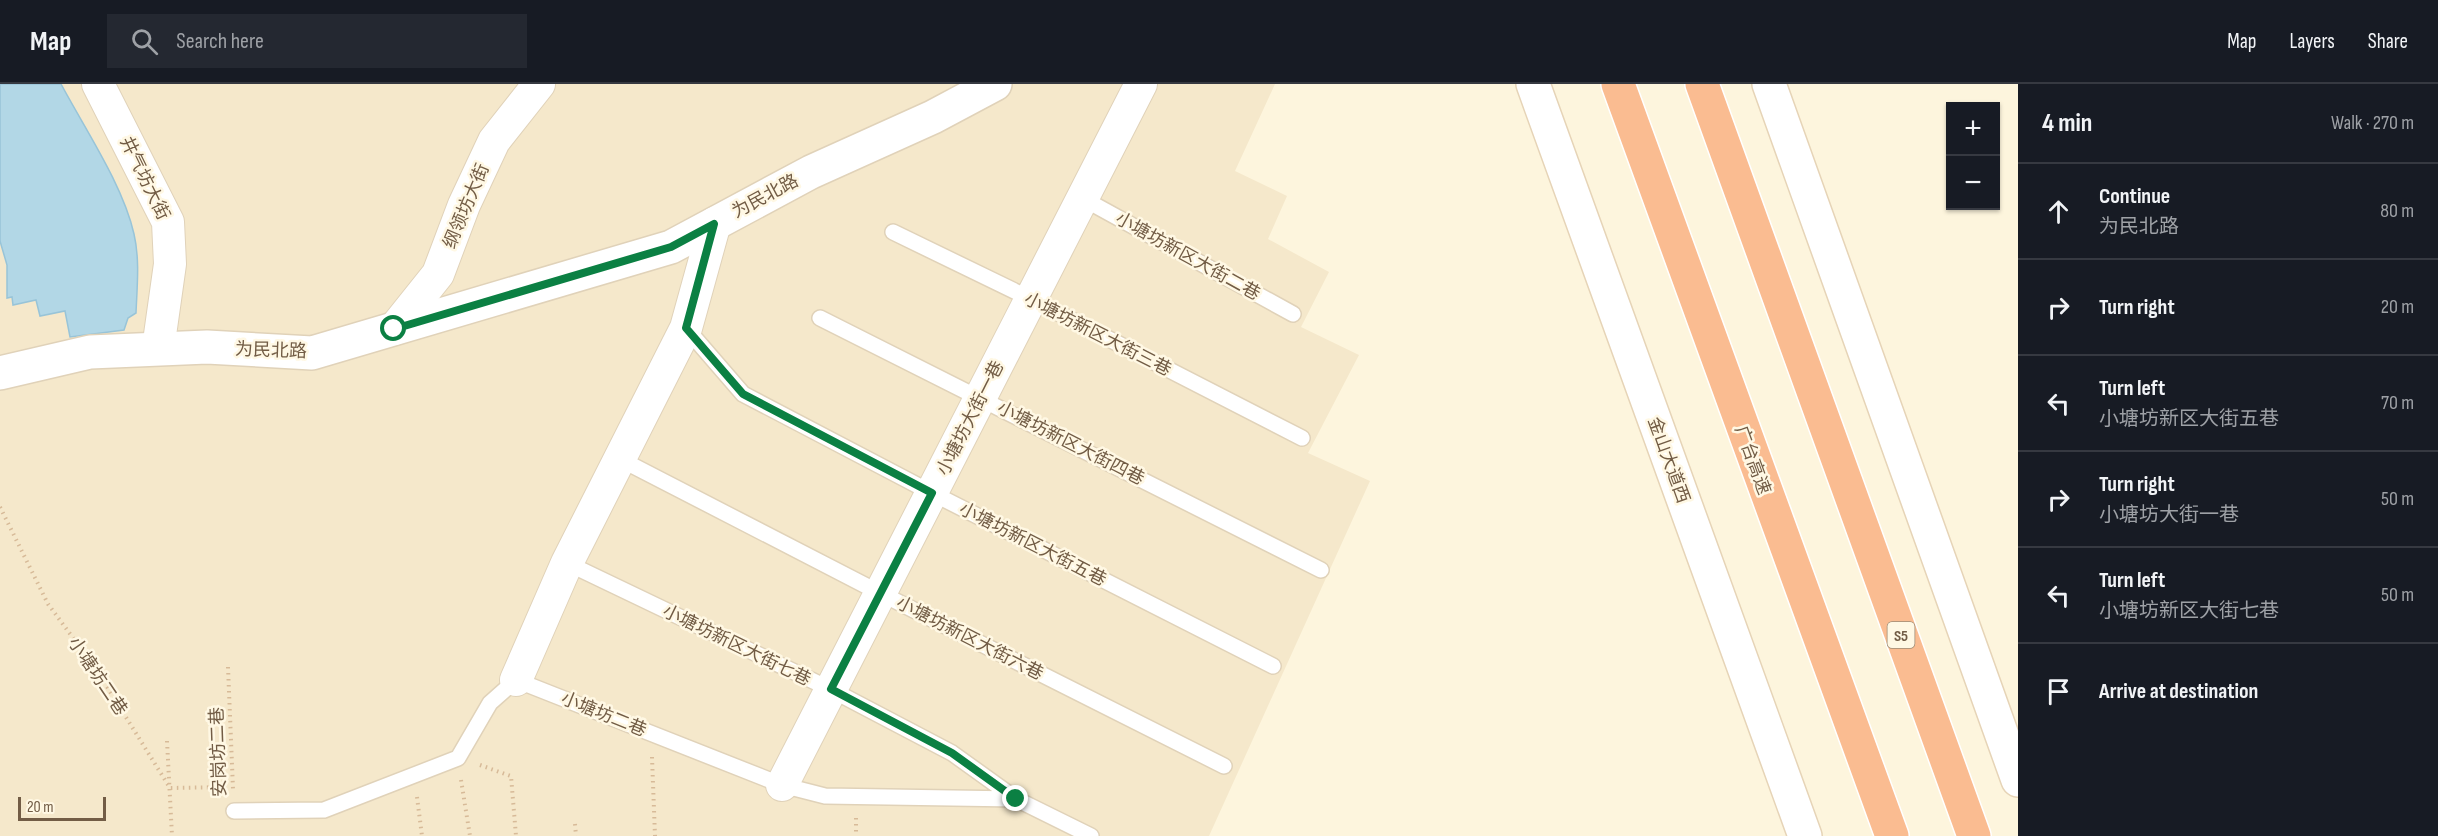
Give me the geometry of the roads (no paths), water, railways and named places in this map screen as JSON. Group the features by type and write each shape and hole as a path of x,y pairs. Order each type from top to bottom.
{"highway":[{"name":"广台高速","path":"1618,84 1753,460 1892,836"},
{"name":"S5","path":"1702,84 1974,836"}],"main road":[{"name":"为民北路","path":"0,373 90,352 207,346 312,353 671,247 811,172 933,117 995,84"},
{"name":"金山大道西","path":"1533,84 1805,836"},
{"path":"1769,84 2018,780"}],"street":[{"name":"井气坊大街","path":"98,84 168,222 170,264 158,349"},
{"name":"纲领坊大街","path":"394,329 438,274 464,205 494,141 539,84"},
{"name":"小塘坊大街一巷","path":"782,785 1141,84"},
{"path":"516,680 567,564 686,328 714,224"}],"lane":[{"name":"小塘坊新区大街二巷","path":"1082,198 1293,314"},
{"name":"小塘坊新区大街三巷","path":"893,232 1031,299 1302,438"},
{"name":"小塘坊新区大街四巷","path":"820,318 1321,570"},
{"name":"小塘坊新区大街五巷","path":"686,328 743,394 1273,666"},
{"name":"小塘坊新区大街六巷","path":"620,459 1224,766"},
{"name":"小塘坊新区大街七巷","path":"567,564 831,689 952,753 1016,799 1091,836"},
{"name":"小塘坊二巷","path":"516,680 782,785 825,796 1016,799"},
{"path":"234,811 324,810 458,758 490,703 516,680"}],"water":[{"path":"0,84 61,84 112,177 129,215 137,254 136,313 128,318 124,330 70,337 65,311 40,316 36,300 13,305 12,297 7,298 7,265 0,241"}]}
